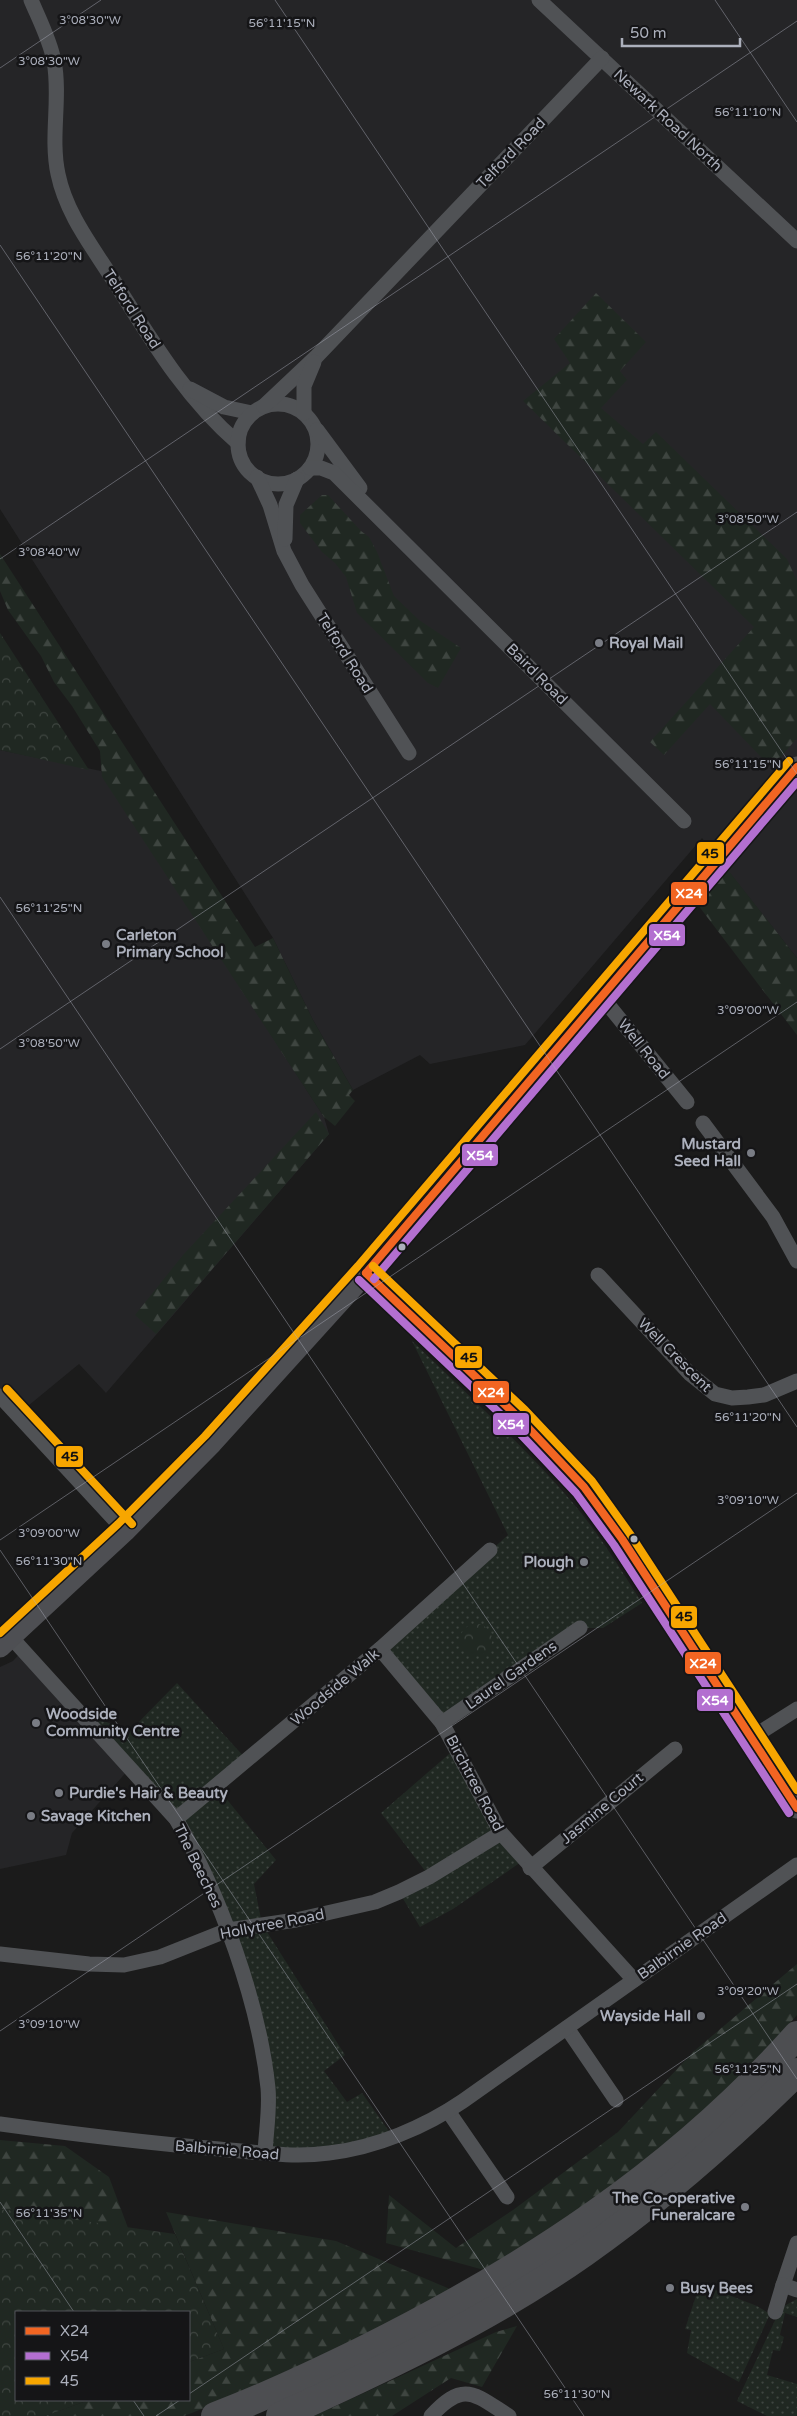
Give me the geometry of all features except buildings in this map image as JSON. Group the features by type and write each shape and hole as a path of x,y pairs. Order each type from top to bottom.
{"highway":[{"path":"515,2282 556,2243 641,2181 720,2113 797,2036"},
{"path":"280,2416 366,2377 425,2334 515,2282 582,2254 640,2213 699,2165 797,2072"},
{"path":"215,2416 425,2334"}],"street":[{"name":"Telford Road","path":"31,0 54,61 56,105 54,147 64,198 75,221 142,326 184,386 212,422 238,443"},
{"name":"Newark Road North","path":"539,0 797,241"},
{"name":"Telford Road","path":"184,386 224,407 258,410 317,356 602,58"},
{"name":"Telford Road","path":"304,413 304,386 317,356"},
{"path":"285,404 304,413 314,427 318,449 310,468 297,479 284,483 270,483 257,478 244,464 238,443 240,432 258,410 285,404"},
{"name":"Baird Road","path":"314,427 390,528"},
{"name":"Baird Road","path":"310,468 321,468 334,473 684,821"},
{"name":"Telford Road","path":"257,478 270,505 284,551 302,585 409,753"},
{"path":"284,551 286,506 297,479"},
{"path":"5,1641 125,1531 212,1444 366,1272 797,767"},
{"name":"Well Road","path":"601,996 687,1102"},
{"path":"703,1123 773,1217 797,1259"},
{"path":"366,1272 518,1417 584,1487 627,1547 797,1808"},
{"name":"Well Crescent","path":"598,1275 690,1374 714,1394 732,1398 764,1395 797,1381"},
{"path":"0,1396 125,1531"},
{"name":"Woodside Walk","path":"176,1819 380,1650 490,1550"},
{"name":"Laurel Gardens","path":"442,1723 580,1628"},
{"name":"The Beeches","path":"5,1641 176,1819 188,1839 228,1930 259,2026 268,2090 265,2153"},
{"name":"Birchtree Road","path":"380,1650 442,1723 501,1833 530,1868 634,1980"},
{"path":"751,1738 797,1709"},
{"name":"Jasmine Court","path":"530,1868 676,1749"},
{"name":"Hollytree Road","path":"0,1954 89,1964 124,1965 160,1957 228,1930 305,1918 375,1902 437,1872 501,1833"},
{"name":"Balbirnie Road","path":"0,2124 150,2143 308,2155 354,2148 393,2137 448,2111 797,1865"},
{"path":"567,2028 616,2100"},
{"path":"448,2111 507,2197"},
{"path":"775,2312 790,2287 797,2243"},
{"path":"431,2416 443,2404 463,2393 471,2394 509,2416"}],"shaded area":[{"path":"0,0 797,0 797,958 702,838 525,1045 430,1064 420,1055 353,1090 313,1020 273,938 0,509"},
{"name":"Carleton Primary School","path":"0,750 101,771 324,1117 329,1134 106,1393 79,1364 17,1415 0,1396"},
{"path":"23,1650 130,1768 72,1833 66,1855 0,1869 0,1667 13,1661"}],"green space":[{"path":"596,293 646,342 620,371 627,380 601,408 643,444 656,432 787,559 797,581 797,738 780,758 763,759 710,704 664,755 650,742 754,627 523,401 570,363 554,339"},
{"path":"322,495 328,495 361,531 369,537 377,552 394,596 419,620 461,648 438,688 428,683 357,613 346,577 335,563 322,552 300,523 300,515"},
{"path":"0,554 255,947 273,938 313,1020 353,1090 349,1095 355,1101 335,1126 324,1117 102,777 100,751 72,706 54,682 41,656 8,610 0,591"},
{"path":"0,633 89,770 0,750"},
{"path":"728,870 797,958 797,1035 698,905"},
{"path":"316,1112 329,1134 156,1334 135,1315 183,1255"},
{"path":"412,1341 515,1440 573,1503 600,1539 642,1603 603,1628 580,1628 442,1723 380,1649 508,1535"},
{"path":"476,1624 487,1629 492,1640 487,1651 476,1656 465,1651 460,1640 465,1629"},
{"path":"177,1683 247,1760 216,1786 276,1860 254,1884 262,1924 345,2055 324,2071 347,2102 362,2093 393,2137 354,2148 265,2153 259,2026 188,1839 78,1711 130,1731"},
{"path":"456,1748 524,1860 453,1909 420,1927 399,1892 429,1876 381,1813"},
{"path":"797,1964 797,2015 754,2065 682,2138 495,2273 386,2243 389,2195 456,2248 513,2210 618,2132 693,2052"},
{"path":"0,2140 65,2146 109,2177 128,2228 0,2209"},
{"path":"0,2209 175,2234 224,2349 190,2362 190,2311 15,2311 15,2401 86,2401 45,2416 0,2416"},
{"path":"166,2212 336,2241 450,2289 418,2324 184,2416 45,2416 86,2401 190,2401 190,2362 224,2349"},
{"path":"700,2284 757,2306 770,2314 739,2382 687,2353 691,2330 685,2329"},
{"path":"797,2299 797,2317 785,2313 780,2335 784,2337 780,2351 773,2350 767,2375 797,2384 797,2416 767,2416 737,2401 778,2314 784,2306"},
{"path":"517,2326 482,2387 451,2378 392,2416 314,2416 496,2332"}],"transit line":[{"name":"45","path":"0,1633 118,1524 205,1436 358,1266 789,761"},
{"name":"X24","path":"366,1273 797,767"},
{"name":"X54","path":"374,1279 797,782"},
{"name":"45","path":"373,1266 525,1410 592,1481 630,1534 797,1790"},
{"name":"X24","path":"366,1273 518,1417 584,1487 622,1539 797,1808"},
{"name":"X54","path":"359,1280 511,1424 576,1493 614,1545 789,1813"},
{"name":"45","path":"7,1389 132,1524"}],"place":[{"name":"Royal Mail","path":"599,643"},
{"name":"Carleton Primary School","path":"106,944"},
{"name":"Mustard Seed Hall","path":"751,1153"},
{"name":"Plough","path":"584,1562"},
{"name":"Woodside Community Centre","path":"36,1723"},
{"name":"Purdie's Hair & Beauty","path":"59,1793"},
{"name":"Savage Kitchen","path":"31,1816"},
{"name":"Wayside Hall","path":"701,2016"},
{"name":"The Co-operative Funeralcare","path":"745,2207"},
{"name":"Busy Bees","path":"670,2288"}]}
